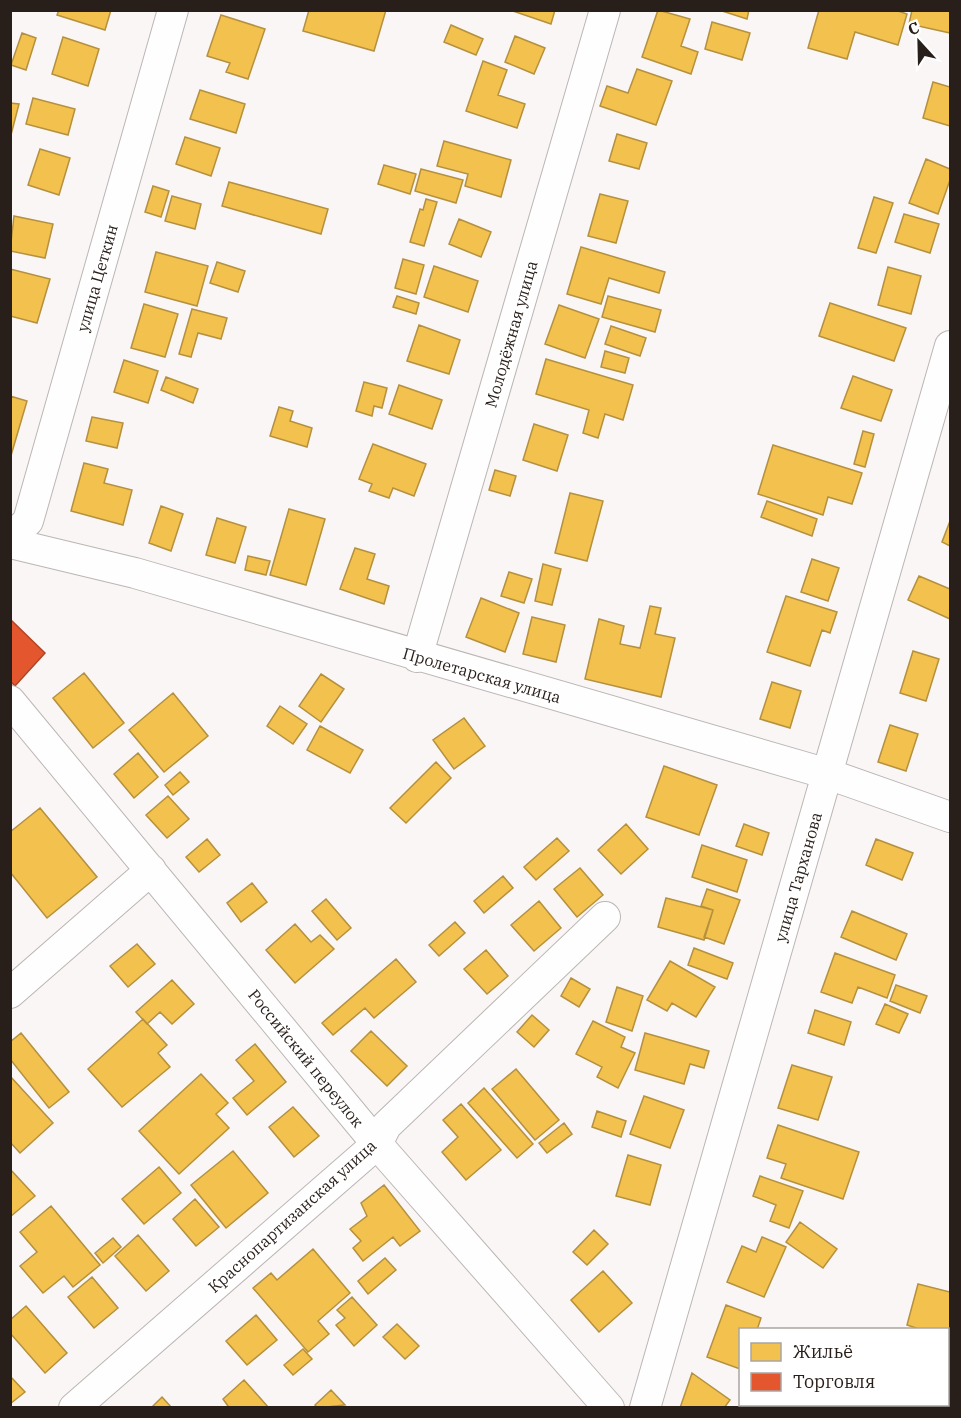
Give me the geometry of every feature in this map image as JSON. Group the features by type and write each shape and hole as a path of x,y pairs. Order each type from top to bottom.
{"street":[{"name":"улица Цеткин","path":"10,541 28,521 173,10"},
{"name":"Молодёжная улица","path":"417,657 605,10"},
{"name":"улица Тарханова","path":"645,1407 951,346"},
{"name":"Пролетарская улица","path":"10,541 135,573 417,657 828,774 951,817"},
{"name":"Российский переулок","path":"10,701 377,1144 609,1407"},
{"path":"10,993 151,870"},
{"name":"Краснопартизанская улица","path":"74,1407 377,1144 386,1125 605,917"}],"building: Жильё":[{"path":"59,10 111,10 105,30 57,15"},
{"path":"309,10 386,10 374,51 303,31"},
{"path":"510,10 555,10 551,24"},
{"path":"658,10 690,19 681,46 698,52 691,74 642,57"},
{"path":"719,10 749,10 747,19"},
{"path":"819,10 895,10 907,14 898,45 855,32 847,59 808,48"},
{"path":"912,10 950,10 950,33 909,24"},
{"path":"221,15 265,29 248,79 226,72 230,63 207,56"},
{"path":"712,22 750,33 742,60 705,49"},
{"path":"451,25 483,39 476,55 444,42"},
{"path":"22,33 36,38 26,70 11,65"},
{"path":"515,36 545,48 534,74 505,62"},
{"path":"63,37 99,49 88,86 52,74"},
{"path":"483,61 507,70 498,95 525,104 517,128 466,111"},
{"path":"637,69 672,81 656,125 600,106 607,86 628,93"},
{"path":"933,82 950,87 950,126 923,118"},
{"path":"200,90 245,104 236,133 190,119"},
{"path":"33,98 75,109 68,135 26,124"},
{"path":"10,103 19,104 11,135 10,135"},
{"path":"617,134 647,143 639,169 609,161"},
{"path":"185,137 220,148 211,176 176,164"},
{"path":"444,141 511,160 501,197 465,186 468,174 437,166"},
{"path":"40,149 70,158 59,195 28,185"},
{"path":"926,159 950,169 950,180 938,214 909,203"},
{"path":"384,165 416,174 410,194 378,184"},
{"path":"421,169 463,180 456,203 415,191"},
{"path":"229,182 328,209 321,234 222,206"},
{"path":"153,186 169,191 161,217 145,212"},
{"path":"600,194 628,201 616,243 588,236"},
{"path":"172,196 201,204 195,229 165,221"},
{"path":"874,197 893,203 876,253 858,248"},
{"path":"426,199 437,202 424,246 410,242 420,209 423,210"},
{"path":"904,214 939,224 930,253 895,242"},
{"path":"14,216 53,224 45,258 10,251"},
{"path":"459,219 491,232 481,257 449,244"},
{"path":"581,247 665,272 659,293 609,278 601,304 567,294"},
{"path":"156,252 208,266 197,306 145,292"},
{"path":"403,259 424,265 416,294 395,288"},
{"path":"217,262 245,271 238,292 210,283"},
{"path":"434,266 478,281 468,312 424,297"},
{"path":"888,267 921,276 911,314 878,305"},
{"path":"10,269 50,279 37,323 10,316"},
{"path":"397,296 419,303 416,314 393,307"},
{"path":"608,296 661,310 655,332 602,317"},
{"path":"830,303 906,328 894,361 819,336"},
{"path":"144,304 178,314 165,357 131,348"},
{"path":"559,305 599,319 585,358 545,344"},
{"path":"192,309 227,318 221,339 198,333 191,357 179,354"},
{"path":"419,325 460,340 449,374 407,361"},
{"path":"611,326 646,338 640,356 605,344"},
{"path":"605,351 629,358 625,373 601,367"},
{"path":"546,359 633,385 623,420 605,414 598,438 583,433 589,410 536,394"},
{"path":"124,360 158,371 148,403 114,392"},
{"path":"853,376 892,390 881,421 841,408"},
{"path":"166,377 198,389 193,403 161,390"},
{"path":"364,382 387,388 382,408 374,406 372,416 356,411"},
{"path":"399,385 442,400 432,429 389,414"},
{"path":"10,396 27,401 10,459"},
{"path":"279,407 293,411 290,421 312,428 307,447 270,436"},
{"path":"92,417 123,423 117,448 86,441"},
{"path":"534,424 568,435 557,471 523,460"},
{"path":"863,431 874,434 865,467 854,464"},
{"path":"373,444 426,464 414,496 393,488 389,498 369,491 372,484 359,479"},
{"path":"773,445 862,473 852,504 828,497 823,515 758,494"},
{"path":"84,463 108,469 104,483 132,490 123,525 71,511"},
{"path":"495,470 516,476 510,496 489,490"},
{"path":"570,493 603,501 587,561 555,553"},
{"path":"767,501 817,519 812,536 761,517"},
{"path":"161,506 183,514 171,551 149,543"},
{"path":"289,509 325,519 306,585 270,575"},
{"path":"217,518 246,527 235,563 206,555"},
{"path":"950,521 950,546 942,542"},
{"path":"355,548 375,554 367,579 389,586 384,604 340,589"},
{"path":"248,556 270,561 266,575 245,570"},
{"path":"812,559 839,568 828,601 801,592"},
{"path":"543,564 561,569 552,605 535,601"},
{"path":"509,572 532,579 524,603 501,596"},
{"path":"919,576 950,589 950,619 908,600"},
{"path":"786,596 837,612 830,633 822,630 810,666 767,652"},
{"path":"481,598 519,613 505,652 466,637"},
{"path":"650,606 661,608 655,634 675,638 661,697 585,679 599,619 624,626 620,644 640,648"},
{"path":"532,617 565,625 556,662 523,654"},
{"path":"913,651 939,659 926,701 900,693"},
{"path":"84,673 124,723 93,748 53,698"},
{"path":"321,674 344,689 321,722 299,706"},
{"path":"772,682 801,691 790,728 760,719"},
{"path":"173,693 208,736 164,772 129,730"},
{"path":"280,706 307,724 293,744 267,726"},
{"path":"464,718 485,746 454,769 433,740"},
{"path":"890,725 918,734 906,771 878,762"},
{"path":"320,726 363,750 350,773 307,750"},
{"path":"138,753 158,777 134,798 114,774"},
{"path":"436,762 451,778 406,823 390,808"},
{"path":"664,766 717,785 699,835 646,817"},
{"path":"180,772 189,782 173,795 165,785"},
{"path":"168,796 189,819 167,838 146,815"},
{"path":"40,808 97,877 47,918 10,872 10,832"},
{"path":"626,824 648,849 621,874 598,850"},
{"path":"744,824 769,833 762,855 736,846"},
{"path":"557,838 569,851 536,880 524,867"},
{"path":"207,839 220,855 199,872 186,857"},
{"path":"876,839 913,853 902,880 866,865"},
{"path":"702,845 747,860 737,892 692,877"},
{"path":"580,868 603,895 577,917 554,889"},
{"path":"503,876 513,888 484,913 474,901"},
{"path":"252,883 267,902 241,922 227,903"},
{"path":"707,889 740,900 724,944 704,937 713,910 701,906"},
{"path":"666,898 713,910 704,940 658,927"},
{"path":"326,899 351,928 337,940 312,911"},
{"path":"539,901 561,928 534,951 511,925"},
{"path":"852,911 907,934 896,960 841,937"},
{"path":"455,922 465,933 439,956 429,945"},
{"path":"295,924 311,942 320,935 334,949 295,983 266,950"},
{"path":"137,944 155,964 128,987 110,966"},
{"path":"694,948 733,963 727,979 688,965"},
{"path":"486,950 508,976 487,994 464,969"},
{"path":"835,953 895,975 887,998 858,987 852,1003 821,992"},
{"path":"396,959 416,982 374,1018 365,1008 333,1035 322,1023"},
{"path":"670,961 715,987 696,1017 672,1003 667,1011 647,1000"},
{"path":"571,978 590,989 579,1007 561,996"},
{"path":"172,980 194,1004 172,1024 160,1012 147,1024 136,1012"},
{"path":"896,985 927,996 920,1013 890,1001"},
{"path":"617,987 643,996 632,1031 606,1022"},
{"path":"885,1004 908,1014 899,1033 876,1024"},
{"path":"815,1010 851,1022 844,1045 808,1033"},
{"path":"532,1015 549,1030 534,1047 517,1032"},
{"path":"143,1019 167,1045 158,1053 170,1067 122,1107 88,1069"},
{"path":"593,1021 625,1037 621,1047 635,1053 618,1088 597,1077 602,1067 576,1054"},
{"path":"371,1031 407,1066 387,1086 351,1051"},
{"path":"21,1033 69,1092 49,1108 10,1059 10,1042"},
{"path":"645,1033 709,1051 704,1068 690,1064 684,1084 635,1070"},
{"path":"255,1044 286,1082 247,1115 233,1098 254,1081 236,1060"},
{"path":"792,1065 832,1077 818,1120 778,1108"},
{"path":"516,1069 559,1120 535,1140 492,1089"},
{"path":"201,1074 228,1103 216,1114 229,1128 179,1174 139,1131"},
{"path":"10,1076 53,1123 20,1153 10,1142"},
{"path":"484,1088 533,1144 517,1158 468,1103"},
{"path":"644,1096 684,1110 670,1148 630,1134"},
{"path":"461,1104 501,1150 466,1180 442,1152 458,1137 443,1120"},
{"path":"293,1107 319,1136 294,1157 269,1127"},
{"path":"597,1111 626,1121 621,1137 592,1127"},
{"path":"564,1123 572,1134 547,1153 539,1143"},
{"path":"778,1125 859,1152 843,1199 781,1178 786,1164 767,1158"},
{"path":"233,1151 268,1193 226,1228 191,1185"},
{"path":"628,1155 661,1165 650,1205 616,1196"},
{"path":"159,1167 181,1193 144,1224 122,1199"},
{"path":"10,1169 35,1196 10,1217"},
{"path":"760,1176 803,1191 789,1228 770,1221 776,1205 753,1196"},
{"path":"384,1185 420,1231 400,1246 393,1237 363,1261 353,1248 361,1241 350,1229 367,1216 361,1203"},
{"path":"195,1199 219,1227 196,1246 173,1219"},
{"path":"51,1206 100,1265 73,1287 64,1276 43,1293 20,1266 37,1252 20,1232"},
{"path":"800,1222 837,1249 823,1268 786,1242"},
{"path":"594,1230 608,1244 587,1265 573,1252"},
{"path":"138,1235 169,1271 146,1291 115,1256"},
{"path":"762,1237 786,1247 764,1297 727,1282 742,1246 756,1252"},
{"path":"113,1238 121,1247 103,1263 95,1253"},
{"path":"313,1249 350,1293 318,1321 329,1334 308,1352 253,1288 271,1273 277,1280"},
{"path":"385,1258 396,1270 368,1294 358,1281"},
{"path":"603,1271 632,1303 599,1332 571,1300"},
{"path":"92,1277 118,1308 94,1328 68,1297"},
{"path":"918,1284 950,1292 950,1337 949,1328 916,1328 907,1325"},
{"path":"352,1297 377,1325 354,1346 336,1325 345,1318 337,1310"},
{"path":"726,1305 761,1318 758,1328 739,1328 739,1369 707,1357"},
{"path":"26,1306 67,1353 45,1373 10,1333 10,1320"},
{"path":"256,1315 277,1340 247,1365 226,1341"},
{"path":"397,1324 419,1346 405,1359 383,1337"},
{"path":"949,1342 950,1343 949,1392"},
{"path":"303,1349 312,1359 293,1375 284,1365"},
{"path":"692,1373 730,1400 724,1408 680,1408"},
{"path":"10,1376 25,1392 10,1404"},
{"path":"244,1380 269,1408 226,1408 228,1406 223,1399"},
{"path":"331,1390 345,1405 317,1408 315,1405"},
{"path":"162,1397 172,1408 151,1408"}],"building: Торговля":[{"path":"10,619 45,653 15,686 10,681"}]}
